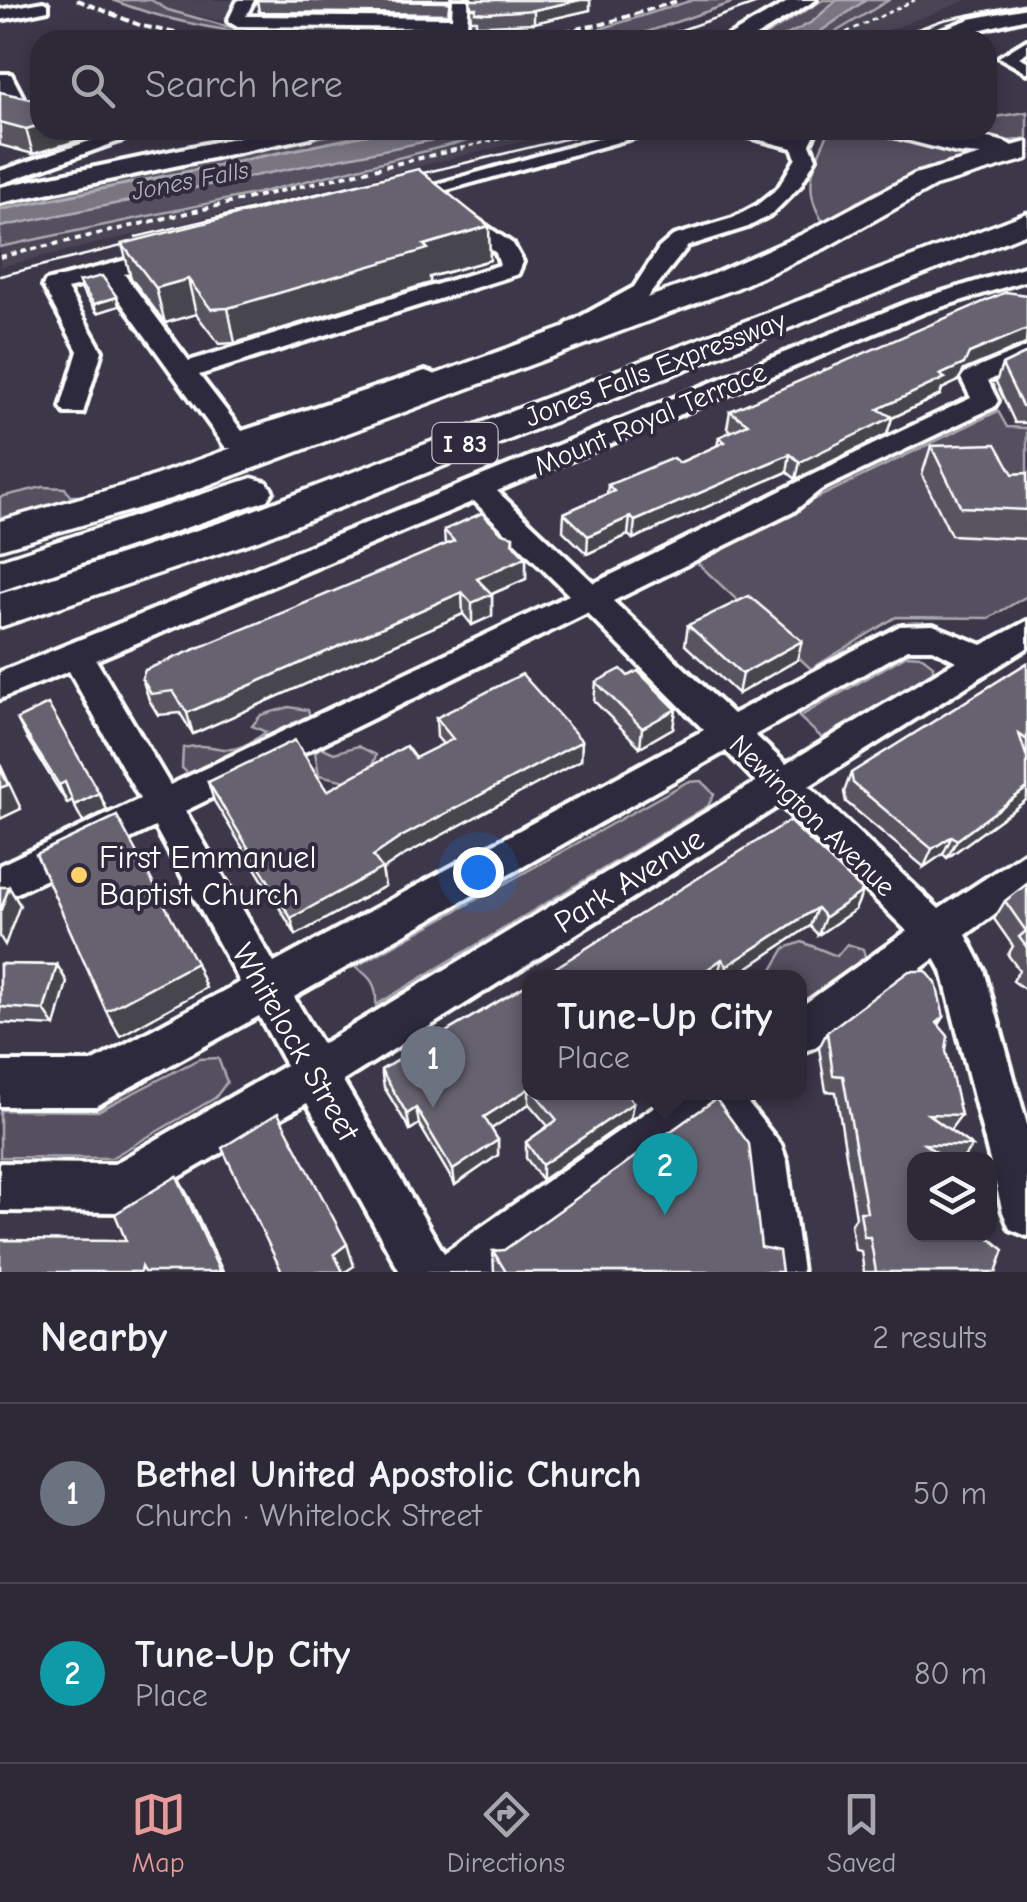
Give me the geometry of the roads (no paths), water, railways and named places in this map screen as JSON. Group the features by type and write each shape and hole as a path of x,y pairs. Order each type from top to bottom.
{"highway":[{"path":"938,140 957,145 1027,148"},
{"path":"868,235 904,192 943,174 1027,148"},
{"path":"904,192 971,185 1023,190"},
{"path":"0,535 158,488 774,262 868,235 922,204 971,185"},
{"name":"Jones Falls Expressway","path":"0,576 196,512 562,372 868,235 1023,190"},
{"name":"Jones Falls Expressway","path":"0,610 243,530 1027,222"},
{"path":"687,356 1027,244"},
{"path":"0,632 64,610 243,530"}],"main road":[{"path":"751,30 806,0"},
{"path":"2,188 257,140"}],"street":[{"path":"246,0 236,21 296,24 458,23 461,0"},
{"path":"296,24 305,0"},
{"path":"344,24 352,0"},
{"path":"400,24 404,0"},
{"path":"0,15 44,7"},
{"path":"979,30 1027,16"},
{"path":"952,30 976,22 1027,16"},
{"path":"1027,45 1007,58 1027,68"},
{"path":"5,78 7,98"},
{"path":"2,188 49,158 110,140"},
{"path":"380,202 640,140"},
{"path":"110,271 236,442 575,329 625,304 648,286 670,248 681,240 738,223 794,186 806,158 804,140"},
{"path":"185,371 510,269 512,262 505,250 429,190"},
{"path":"74,407 90,351 54,286 158,258"},
{"name":"Mount Royal Terrace","path":"0,686 917,307 1027,274"},
{"path":"0,884 593,600 783,505 810,484 986,401 974,378 1027,354"},
{"name":"Newington Avenue","path":"478,489 938,934 963,970 1027,1212"},
{"name":"Park Avenue","path":"0,1187 119,1188 314,1074 1027,633"},
{"path":"0,1084 96,1084 269,992 730,735 868,652 900,638 921,634 938,637 982,660"},
{"name":"Whitelock Street","path":"78,654 427,1272"},
{"path":"807,1027 1027,868"},
{"path":"460,1272 703,1100"},
{"path":"718,1100 764,1162 777,1272"}],"water":[{"path":"837,0 866,0 822,30 796,30"},
{"name":"Jones Falls","path":"343,140 433,140 0,227 0,210"}],"tram line":[{"path":"681,30 766,0"},
{"path":"915,30 943,20 1027,3"},
{"path":"0,185 216,140"},
{"path":"398,179 561,140"},
{"path":"136,237 408,172"},
{"path":"0,276 150,239"}],"railway":[{"path":"77,0 161,30"},
{"path":"571,30 680,0"}],"place":[{"name":"First Emmanuel Baptist Church","path":"79,875"},
{"name":"Bethel United Apostolic Church","path":"433,1108"},
{"name":"Tune-Up City","path":"665,1215"}]}
